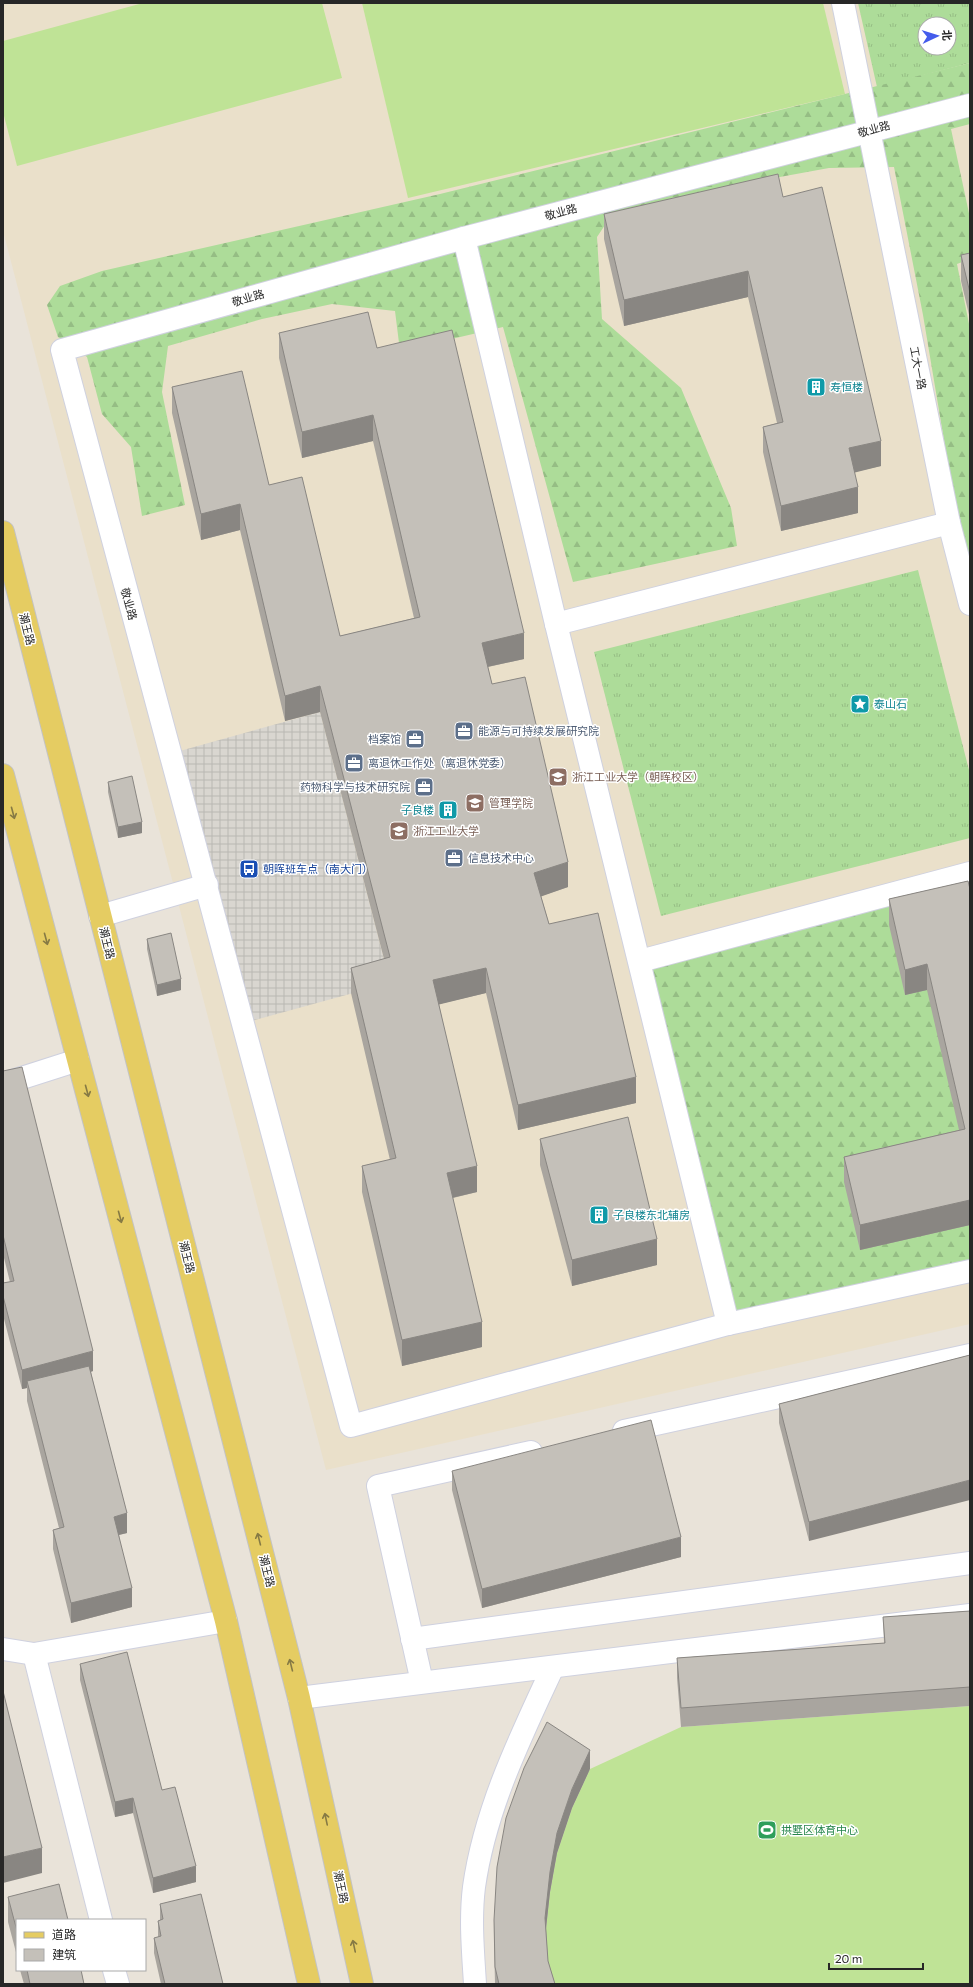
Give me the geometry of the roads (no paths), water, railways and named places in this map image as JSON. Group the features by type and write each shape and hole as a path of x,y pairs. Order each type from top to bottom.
{"main road":[{"name":"潮王路","path":"3,532 299,1698 362,1984"},
{"path":"3,775 226,1622 309,1984"}],"street":[{"name":"工大一路","path":"843,3 949,523 970,604"},
{"name":"敬业路","path":"207,885 169,754 62,350 464,238 870,130 970,105"},
{"path":"464,238 556,624 728,1324"},
{"path":"556,624 949,523"},
{"path":"640,961 970,873"},
{"path":"100,916 207,885 351,1426 728,1324 970,1271"},
{"path":"3,1084 78,1060"},
{"path":"604,1436 970,1355"},
{"path":"422,1682 378,1486 549,1448"},
{"path":"412,1639 970,1563"},
{"path":"299,1698 970,1615"},
{"path":"3,1649 34,1654 226,1622"},
{"path":"34,1654 101,1919"},
{"path":"475,1984 472,1936 474,1888 484,1835 504,1777 553,1667"},
{"path":"114,1971 118,1984"}],"place":[{"name":"寿恒楼","path":"816,387"},
{"name":"泰山石","path":"860,704"},
{"name":"能源与可持续发展研究院","path":"464,731"},
{"name":"档案馆","path":"415,739"},
{"name":"离退休工作处（离退休党委）","path":"354,763"},
{"name":"浙江工业大学（朝晖校区）","path":"558,777"},
{"name":"药物科学与技术研究院","path":"424,787"},
{"name":"管理学院","path":"475,803"},
{"name":"子良楼","path":"448,810"},
{"name":"浙江工业大学","path":"399,831"},
{"name":"信息技术中心","path":"454,858"},
{"name":"朝晖班车点（南大门）","path":"249,869"},
{"name":"子良楼东北辅房","path":"599,1215"},
{"name":"拱墅区体育中心","path":"767,1830"}]}
